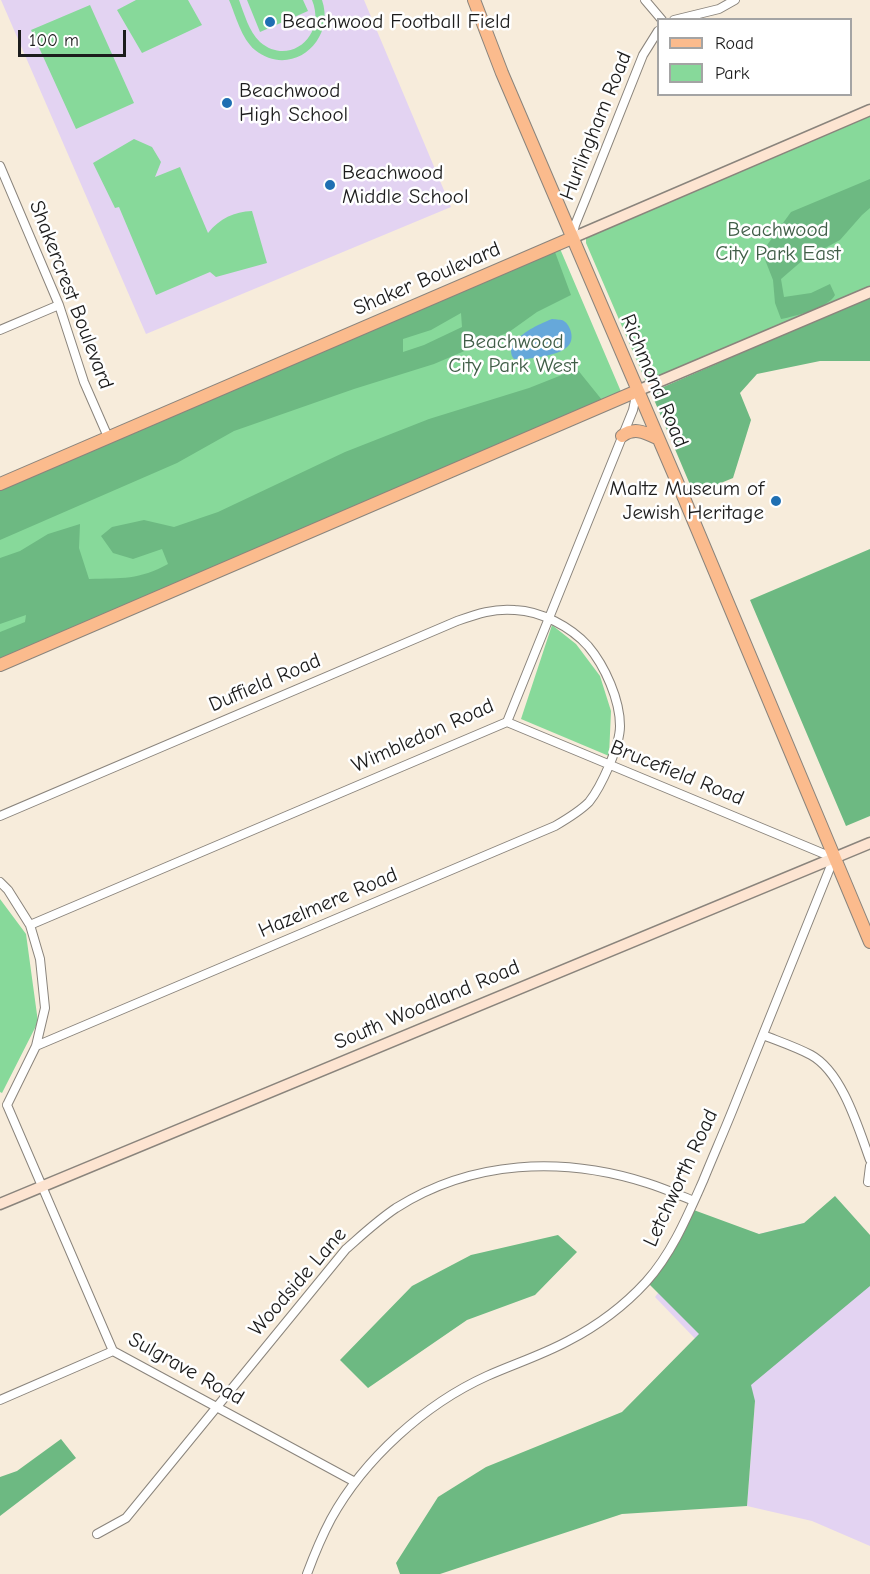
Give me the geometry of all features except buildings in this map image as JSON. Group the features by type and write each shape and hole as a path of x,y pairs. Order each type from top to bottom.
{"main road":[{"name":"Richmond Road","path":"474,0 502,73 870,942"},
{"name":"Shaker Boulevard","path":"0,484 572,238"},
{"path":"0,664 637,392"},
{"path":"622,436 627,432 637,430 657,438"}],"street":[{"path":"645,0 660,18"},
{"path":"682,18 718,9 735,0"},
{"name":"Hurlingham Road","path":"572,238 575,225 643,55 657,33"},
{"name":"Shaker Boulevard","path":"572,238 870,110"},
{"name":"Shakercrest Boulevard","path":"0,166 59,305 84,382 108,437"},
{"path":"637,392 870,292"},
{"path":"0,330 59,305"},
{"name":"Wimbledon Road","path":"30,925 507,722 633,410 637,392"},
{"name":"Duffield Road","path":"0,816 457,621 484,611 502,609 518,610 550,618 575,634 588,646 602,667 616,698 620,728 610,765"},
{"name":"Brucefield Road","path":"507,722 834,858"},
{"name":"Hazelmere Road","path":"36,1046 555,826 590,801 610,765"},
{"name":"South Woodland Road","path":"0,1204 870,843"},
{"name":"Letchworth Road","path":"307,1574 331,1518 355,1482 396,1438 439,1403 462,1389 567,1342 596,1325 623,1304 662,1261 681,1232 834,858"},
{"path":"0,882 8,890 30,925 40,959 45,1008 36,1046 4,1104"},
{"path":"763,1035 812,1055 826,1066 839,1083 870,1160"},
{"name":"Sulgrave Road","path":"4,1104 114,1351 355,1482"},
{"name":"Woodside Lane","path":"97,1534 126,1518 346,1249 394,1209 418,1195 474,1174 530,1166 586,1170 647,1183 694,1201"},
{"path":"868,1182 870,1166"},
{"path":"0,1400 114,1351"}],"shaded area":[{"name":"Beachwood High School","path":"1,0 364,0 451,207 146,334"},
{"path":"713,1221 759,1234 804,1223 870,1282 870,1546 812,1521 747,1506 755,1401 655,1297"}],"green space":[{"path":"136,0 188,0 202,25 142,53 117,10"},
{"path":"229,0 239,0 253,33 260,42 271,49 282,51 293,49 310,36 315,13 312,0 322,0 325,15 322,29 316,41 296,58 283,60 269,58 250,45 239,26"},
{"name":"Beachwood Football Field","path":"247,0 303,0 308,11 260,32"},
{"path":"90,5 134,103 76,129 31,30"},
{"name":"Beachwood City Park East","path":"870,115 870,289 646,382 586,243 586,237"},
{"path":"134,139 152,147 161,162 155,177 180,167 208,233 217,223 228,217 252,211 267,263 216,277 210,272 156,295 119,207 115,208 93,163"},
{"path":"870,179 870,208 840,240 803,260 781,279 784,297 811,293 830,284 835,295 819,308 781,319 775,303 773,280 762,252 791,212"},
{"name":"Beachwood City Park West","path":"558,244 622,394 0,665 0,484"},
{"path":"555,252 571,295 537,312 509,332 434,364 234,431 177,463 0,540 0,489","holes":["461,313 462,327 424,345 403,352 403,339 431,330"]},
{"path":"870,297 870,361 820,361 757,374 740,393 751,420 733,478 694,494 653,395 661,388"},
{"path":"577,369 602,400 0,659 0,632 25,622 26,615 0,624 0,558 20,551 48,534 80,524 79,548 89,579 130,577 148,573 168,564 162,549 133,559 113,553 101,536 112,527 144,520 174,527 218,512 345,452 429,419 529,388"},
{"path":"870,549 870,816 846,826 750,600"},
{"path":"552,625 576,644 600,676 611,711 609,756 521,719"},
{"path":"0,899 26,934 38,1022 2,1093 0,1092"},
{"path":"835,1196 870,1235 870,1286 751,1385 755,1401 747,1506 622,1514 440,1574 400,1574 396,1563 438,1497 486,1467 622,1412 699,1334 646,1281 691,1209 759,1234 804,1223"},
{"path":"558,1235 577,1252 535,1295 467,1320 368,1388 340,1360 412,1286 471,1255"},
{"path":"61,1439 76,1458 0,1516 0,1477 17,1471"}],"water":[{"path":"552,319 562,320 567,324 572,335 569,345 552,355 514,359 511,352 517,340 531,329"}],"place":[{"name":"Beachwood Football Field","path":"270,22"},
{"name":"Beachwood High School","path":"227,103"},
{"name":"Beachwood Middle School","path":"330,185"},
{"name":"Maltz Museum of Jewish Heritage","path":"776,501"}]}
